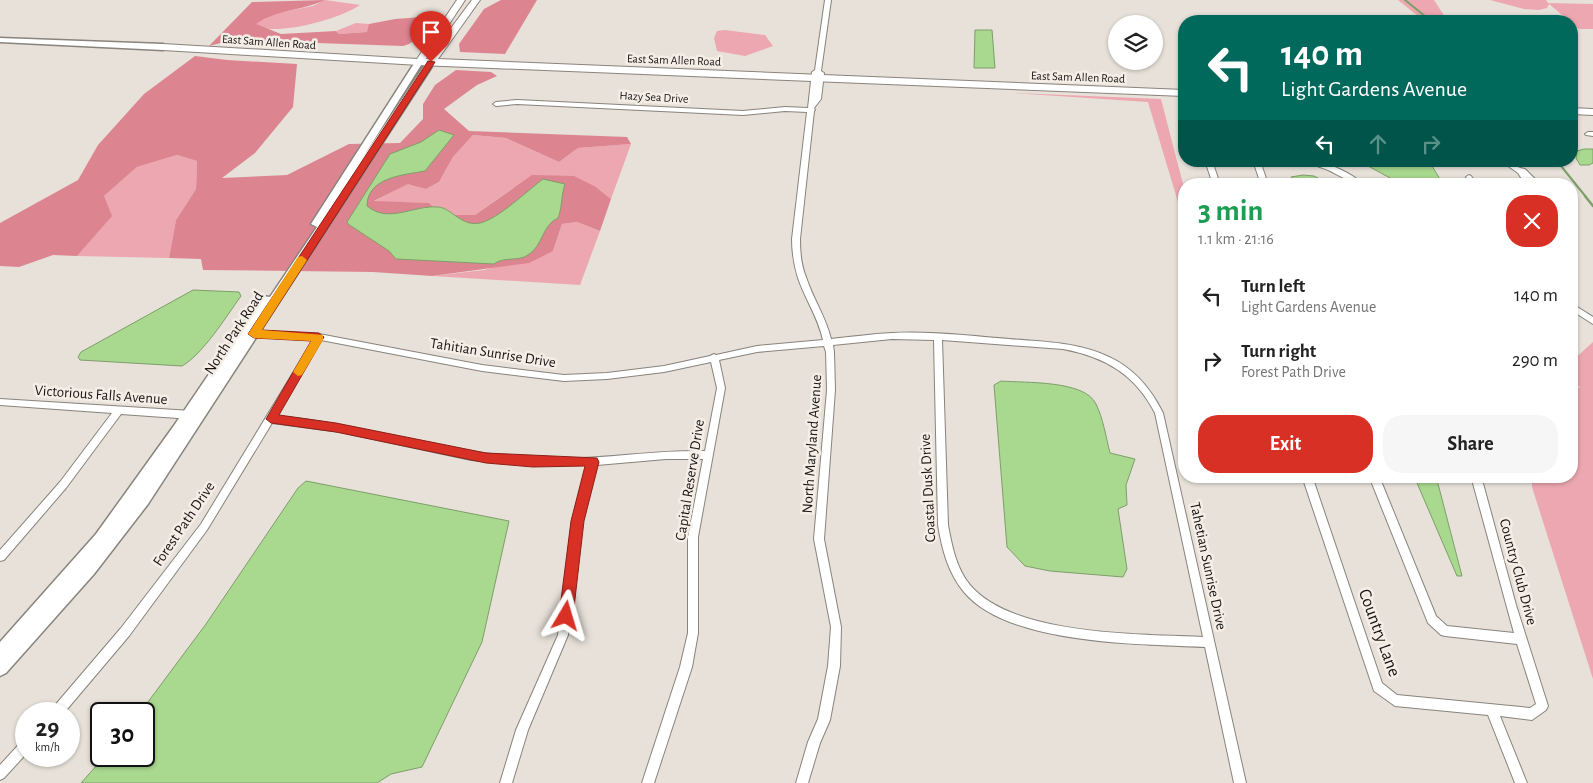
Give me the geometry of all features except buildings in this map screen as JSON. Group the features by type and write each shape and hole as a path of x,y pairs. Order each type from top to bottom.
{"main road":[{"name":"North Park Road","path":"427,59 461,0"},
{"name":"North Park Road","path":"427,59 448,39 476,0"},
{"path":"448,39 446,51 464,57"},
{"name":"East Sam Allen Road","path":"163,47 274,55 427,59 817,75"},
{"name":"East Sam Allen Road","path":"427,59 464,57 1178,94"},
{"path":"817,75 1178,87"},
{"path":"1578,103 1593,104"},
{"path":"1578,111 1593,112"}],"street":[{"name":"North Maryland Avenue","path":"802,783 814,742 824,720 834,666 836,627 819,539 832,377 824,326 802,278 796,254 796,239 812,108 810,103 817,75 828,0"},
{"name":"East Sam Allen Road","path":"0,40 163,47"},
{"name":"North Park Road","path":"0,668 30,636 122,527 427,59"},
{"name":"Hazy Sea Drive","path":"496,104 516,102 743,113 812,108"},
{"path":"1332,167 1351,178"},
{"path":"1513,167 1524,178"},
{"path":"1519,167 1530,178"},
{"path":"1578,316 1593,321"},
{"path":"1578,317 1593,325"},
{"name":"Tahitian Sunrise Drive","path":"248,333 319,337 482,368 564,378 607,376 664,369 757,349 828,342"},
{"name":"Tahetian Sunrise Drive","path":"828,342 892,336 938,337 1078,348 1110,360 1124,368 1146,390 1159,413 1240,783"},
{"name":"Forest Path Drive","path":"65,702 125,632 204,527 319,337"},
{"name":"Coastal Dusk Drive","path":"938,337 943,525 947,553 974,597 1004,616 1034,626 1084,634 1209,642"},
{"name":"Capital Reserve Drive","path":"648,783 686,668 694,633 693,537 721,388 714,357"},
{"name":"Victorious Falls Avenue","path":"0,402 194,415"},
{"path":"0,557 63,485 119,410"},
{"name":"North Park Road","path":"0,653 101,538 194,415"},
{"path":"271,419 306,422 486,458 533,462 593,462 679,453 708,455"},
{"path":"506,783 522,730 563,634 577,521 593,462"},
{"name":"Country Lane","path":"1309,483 1378,687 1395,700 1532,714 1542,706 1521,639"},
{"name":"Country Club Drive","path":"1377,483 1432,619 1446,631 1521,639 1478,483"},
{"path":"1492,710 1521,783"},
{"path":"0,774 15,757"}],"shaded area":[{"path":"325,0 360,5 340,15 304,26 270,29 255,24 272,14 313,6"},
{"path":"325,0 272,15 256,24 281,34 336,31 339,34 367,32 369,24 395,19 423,17 420,32 413,42 403,46 232,40 209,46 252,2"},
{"path":"501,0 537,0 505,54 460,52 459,44 484,9"},
{"path":"1398,0 1434,0 1444,15 1417,15"},
{"path":"1490,0 1546,0 1548,3 1593,4 1593,29 1579,29 1578,15 1562,15 1549,4 1547,8 1539,10 1524,9"},
{"path":"356,23 369,24 370,28 367,32 339,34 336,31"},
{"path":"725,30 765,35 773,46 745,56 717,51 714,38 717,31"},
{"path":"975,30 992,30 995,68 974,68"},
{"path":"195,56 297,64 293,107 255,153 222,178 287,175 349,144 400,143 423,119 423,104 435,85 456,70 491,72 497,76 477,85 444,109 469,131 627,137 631,144 578,148 559,162 506,138 473,135 453,157 439,182 426,189 408,184 374,201 429,203 442,215 475,215 532,175 574,176 596,187 611,199 600,231 577,222 562,224 553,251 529,263 432,276 373,272 203,270 201,259 169,258 176,220 196,189 197,161 177,155 137,167 104,196 112,216 77,256 53,255 19,267 0,266 0,223 78,180 98,145 144,94"},
{"path":"1014,93 1161,99 1181,178 1178,178 1178,202 1148,102"},
{"path":"439,130 454,135 425,171 397,176 380,183 369,196 367,206 375,211 393,214 438,207 448,210 462,220 473,224 495,216 543,179 565,184 558,218 549,225 537,246 528,255 502,260 494,264 396,259 389,251 348,224 347,222 390,154 421,142"},
{"path":"473,135 506,138 559,162 578,148 631,144 611,199 596,187 513,188 475,215 442,215 429,203 373,202 409,183 426,189 439,182 453,157"},
{"path":"1593,149 1593,163 1580,165 1578,151"},
{"path":"177,155 197,161 196,189 176,220 169,258 77,256 91,239 104,196 137,167"},
{"path":"1370,167 1433,167 1439,178 1390,178"},
{"path":"1303,175 1318,178 1292,178"},
{"path":"577,222 600,231 580,285 432,276 484,270 553,251 562,224"},
{"path":"193,290 239,292 241,296 206,344 182,366 80,360 78,357 81,352"},
{"path":"1593,342 1593,679 1532,487 1532,483 1578,483 1578,389 1580,387 1578,386 1578,356"},
{"path":"1001,381 1053,384 1080,391 1090,396 1101,415 1110,453 1135,459 1126,485 1127,505 1118,509 1127,569 1123,577 1050,571 1025,566 1007,547 994,385"},
{"path":"306,481 509,521 482,642 422,767 391,774 377,783 81,783 95,767 155,767 155,702 148,702 206,624 298,488"},
{"path":"1417,483 1438,483 1462,576 1457,576"}],"waterway":[{"path":"1405,0 1424,15"},
{"path":"1562,167 1571,178"},
{"path":"1578,187 1586,197"},
{"path":"1585,196 1593,206"}],"slow traffic":[{"path":"298,372 319,337 254,334 302,260"}],"route":[{"path":"431,62 254,334 319,337 271,419 336,427 443,451 486,458 533,462 593,462 577,521 566,616"}]}
